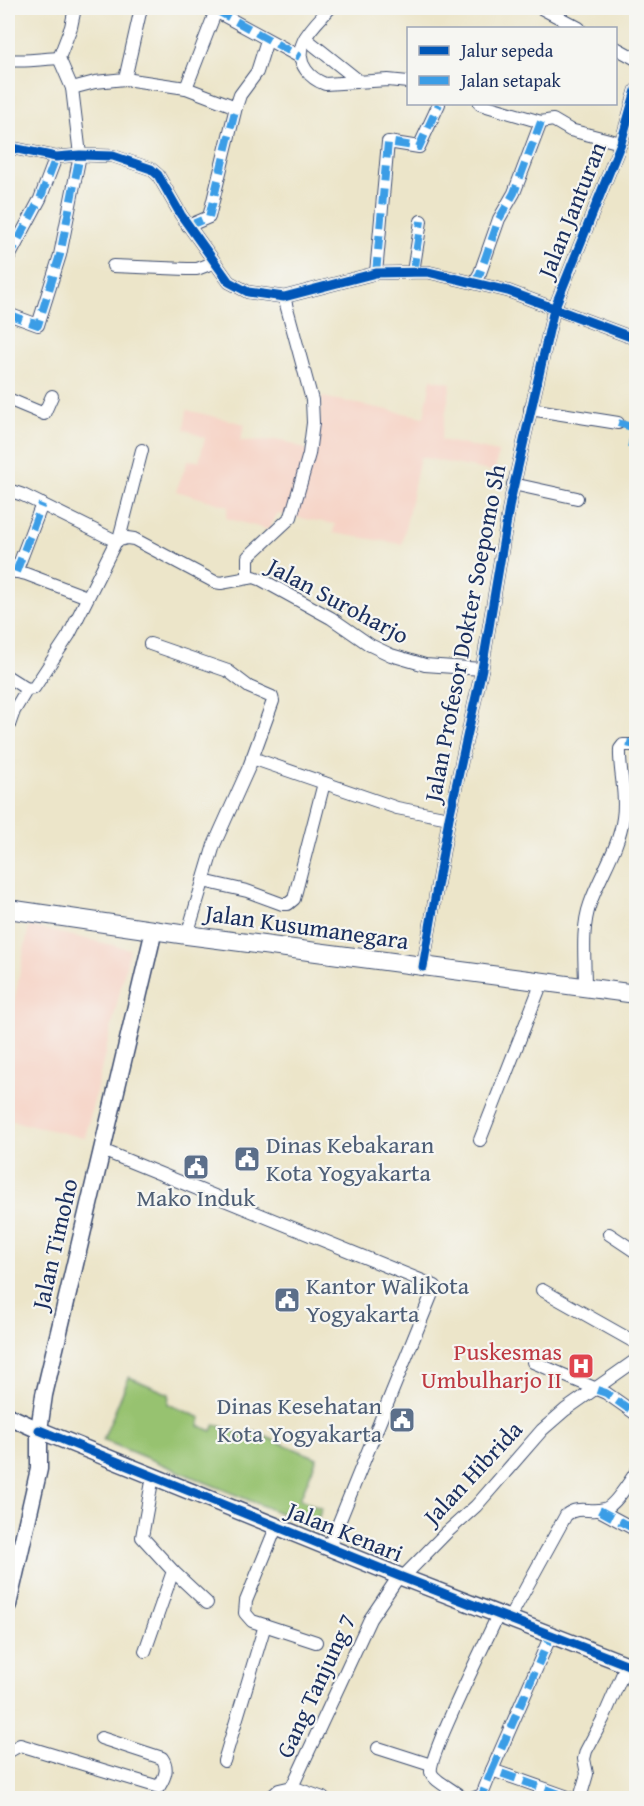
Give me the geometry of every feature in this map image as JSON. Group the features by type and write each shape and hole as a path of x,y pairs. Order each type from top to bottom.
{"main road":[{"name":"Jalan Kusumanegara","path":"8,909 423,967 636,993"},
{"name":"Jalan Timoho","path":"8,1605 39,1469 39,1430 44,1395 154,930"},
{"name":"Jalan Kenari","path":"8,1416 401,1577 632,1666"}],"street":[{"path":"8,314 38,325 60,255 80,155 72,88 59,58 71,27 75,8"},
{"path":"126,79 141,8"},
{"path":"186,88 214,8 300,57"},
{"path":"330,8 301,46 300,57 309,74 317,81 333,84 388,80 407,82"},
{"path":"541,8 577,27"},
{"path":"305,38 359,81"},
{"path":"188,226 209,217 236,107 240,95 255,75 267,40"},
{"path":"617,49 636,59"},
{"path":"8,60 25,62 59,58"},
{"path":"72,88 95,82 126,79 186,88 236,107"},
{"name":"Jalan Janturan","path":"554,309 621,143 634,105 636,90"},
{"path":"376,273 388,142 419,147 439,105"},
{"path":"483,105 541,122 553,120 570,130 621,143"},
{"path":"474,283 480,273 499,219 514,193 541,122"},
{"path":"8,147 56,157 113,156 151,169 158,175 213,263 236,288 262,295 284,297 376,273 428,272 508,291 635,336"},
{"path":"8,259 11,245 40,199 56,157"},
{"path":"413,272 421,221"},
{"path":"114,266 187,269 205,267 213,263"},
{"path":"248,578 248,557 291,517 309,454 313,423 312,400 284,297"},
{"name":"Jalan Profesor Dokter Soepomo Sh","path":"423,967 449,818 482,669 513,484 554,309"},
{"path":"8,399 44,414 52,396"},
{"path":"530,409 618,423"},
{"path":"8,677 27,689 34,688 69,635 117,540 142,450"},
{"path":"513,484 577,498"},
{"name":"Jalan Suroharjo","path":"8,490 117,540 134,539 215,582 254,577 262,580 331,618 370,645 391,655 425,665 482,669"},
{"path":"42,504 12,571 87,597"},
{"path":"150,644 228,671 249,687 272,697 273,701 252,758 214,844 187,935"},
{"path":"8,728 14,711 27,689"},
{"path":"585,987 586,920 590,904 616,843 623,817 624,797 620,754 623,745 632,744"},
{"path":"252,758 396,808 449,818"},
{"path":"203,881 247,891 282,904 291,902 294,899 324,783"},
{"path":"480,1140 542,982"},
{"path":"102,1150 435,1286 329,1547"},
{"path":"609,1234 636,1252"},
{"path":"542,1290 636,1343"},
{"name":"Jalan Hibrida","path":"401,1577 489,1493 542,1430 565,1410 597,1390 636,1360"},
{"path":"533,1362 606,1393 636,1414"},
{"path":"462,1798 435,1779 431,1765 503,1617 566,1515 576,1509 599,1510 608,1507 636,1472"},
{"path":"153,1476 142,1537 172,1571 207,1604"},
{"path":"599,1510 636,1530"},
{"path":"277,1525 245,1607 247,1618 316,1642"},
{"path":"145,1651 172,1571"},
{"name":"Gang Tanjung 7","path":"323,1798 292,1787 370,1619 401,1577"},
{"path":"224,1761 264,1625"},
{"path":"474,1798 482,1795 551,1635"},
{"path":"580,1798 586,1774 584,1759 586,1751 632,1666"},
{"path":"8,1752 20,1745 159,1787 165,1777 166,1763 162,1758 101,1738"},
{"path":"378,1748 431,1765"},
{"path":"492,1770 571,1798"},
{"path":"270,1798 279,1790 292,1787"}],"shaded area":[{"path":"431,379 451,383 441,440 498,452 495,472 420,457 402,544 333,533 335,524 277,514 269,530 226,518 228,506 176,491 188,460 199,461 205,438 184,429 187,410 245,424 240,441 282,440 315,453 322,397 424,417"},
{"path":"29,926 130,949 85,1138 8,1120 8,1032"}],"green space":[{"path":"129,1377 169,1394 168,1404 201,1418 199,1426 212,1431 215,1424 249,1438 254,1432 317,1458 300,1499 322,1509 314,1527 103,1440"}],"marked path":[{"path":"216,10 300,57"},
{"path":"376,273 388,142 419,147 439,105"},
{"path":"188,226 209,217 236,107"},
{"path":"474,283 480,273 499,219 514,193 541,122"},
{"path":"8,314 38,325 60,255 80,155"},
{"path":"8,259 40,199 56,157"},
{"path":"413,272 421,221"},
{"path":"618,423 635,428 631,449 636,454"},
{"path":"16,572 42,504"},
{"path":"627,743 636,745"},
{"path":"597,1390 606,1393 636,1414"},
{"path":"599,1510 636,1530"},
{"path":"492,1770 551,1635"},
{"path":"474,1798 482,1795 492,1770 571,1798"}],"cycle path":[{"path":"423,967 449,818 482,669 510,502 554,309 621,143 636,90"},
{"path":"8,147 56,157 113,156 151,169 158,175 181,215 229,282 248,292 284,297 376,273 428,272 508,291 636,339"},
{"path":"39,1430 399,1576 636,1668"}],"place":[{"name":"Dinas Kebakaran Kota Yogyakarta","path":"247,1159"},
{"name":"Mako Induk","path":"196,1167"},
{"name":"Kantor Walikota Yogyakarta","path":"287,1300"},
{"name":"Puskesmas Umbulharjo II","path":"581,1366"},
{"name":"Dinas Kesehatan Kota Yogyakarta","path":"402,1420"}]}
